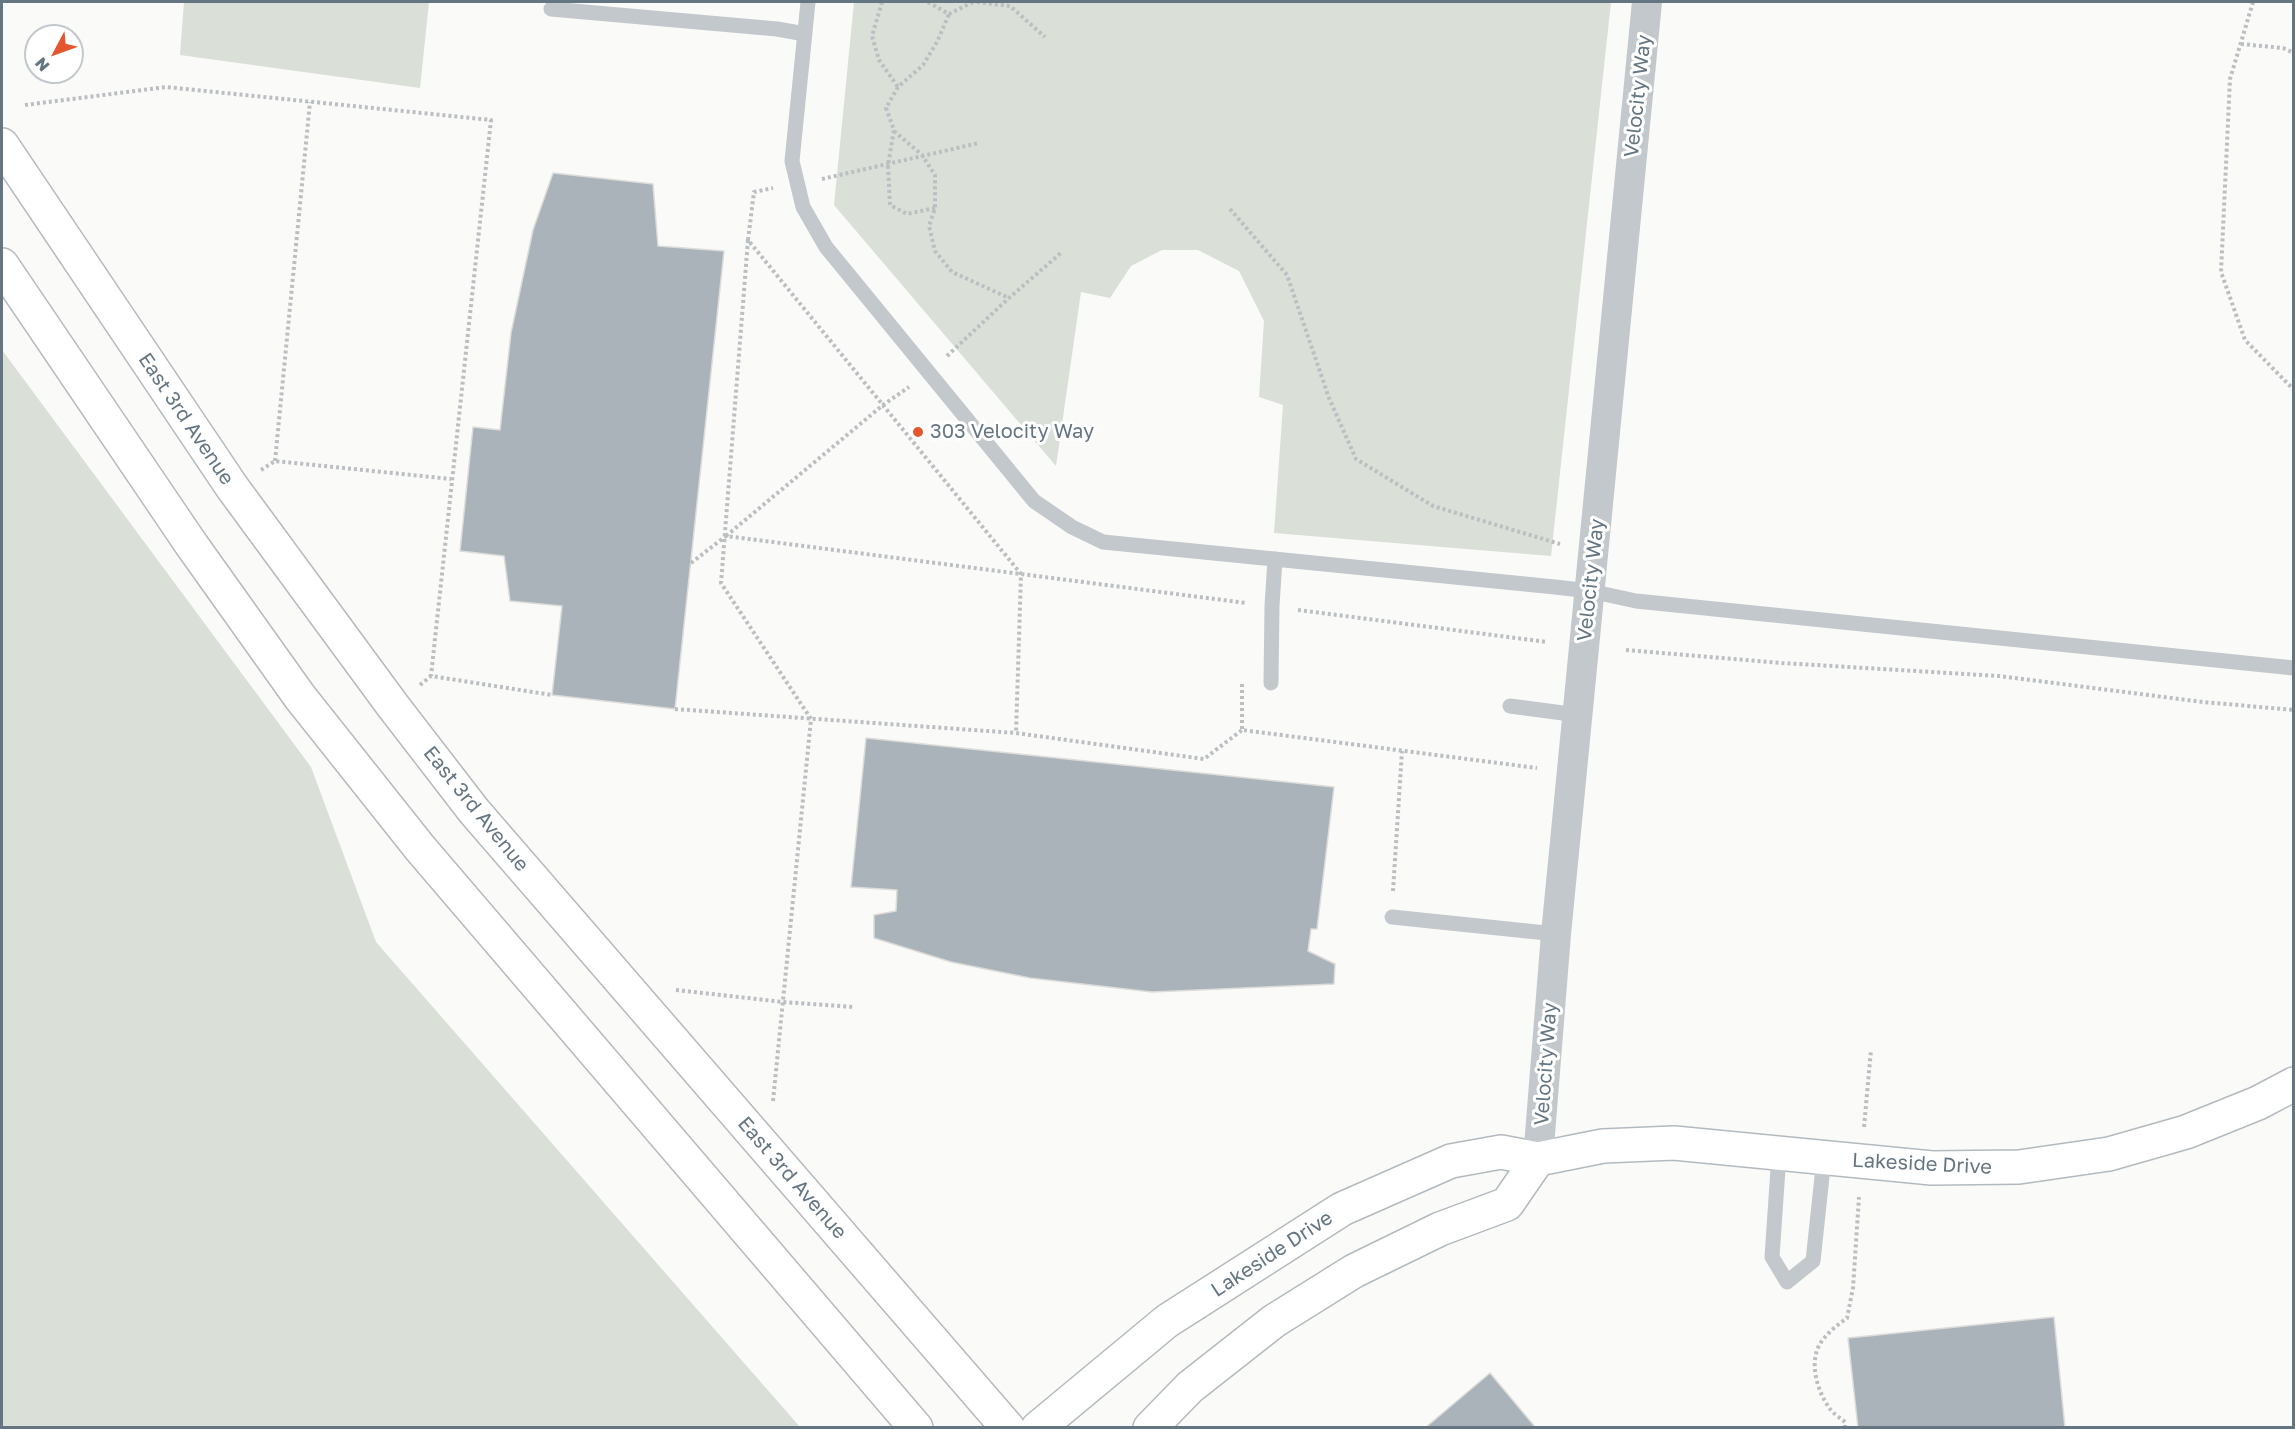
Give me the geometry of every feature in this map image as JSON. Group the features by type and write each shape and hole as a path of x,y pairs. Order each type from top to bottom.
{"main road":[{"name":"East 3rd Avenue","path":"2,145 232,488 393,706 474,811 1008,1428"},
{"path":"2,265 191,544 321,723 420,848 916,1428"},
{"name":"Lakeside Drive","path":"1038,1428 1167,1321 1342,1209 1451,1161 1501,1152 1538,1159 1603,1146 1674,1143 1932,1168 2019,1167 2097,1155 2186,1131 2258,1103 2294,1084"},
{"path":"1150,1428 1190,1387 1274,1321 1344,1277 1440,1229 1507,1204 1538,1159"}],"street":[{"name":"Velocity Way","path":"1538,1159 1556,934 1647,2"}],"lane":[{"path":"808,2 792,160 803,207 826,247 1034,501 1072,527 1103,543 1590,591 1636,602 2294,668"},
{"path":"551,9 777,29 805,34"},
{"path":"1271,682 1275,559"},
{"path":"1510,706 1578,715"},
{"path":"1392,917 1556,934"},
{"path":"1779,1154 1772,1257 1787,1282 1813,1261 1824,1158"}],"path":[{"path":"882,2 872,36 879,60 898,87"},
{"path":"928,2 949,14"},
{"path":"1009,298 952,272 935,251 928,226 935,208 935,174 922,155 894,130 886,108 898,87 923,65 937,42 949,14 975,2 1010,6 1045,37"},
{"path":"2253,2 2230,79 2221,272 2246,340 2294,390"},
{"path":"2241,44 2283,48 2294,53"},
{"path":"25,105 166,87 491,120 431,676 393,706"},
{"path":"275,461 310,102"},
{"path":"894,130 888,165 890,205 908,214 935,208"},
{"path":"768,1151 811,718 721,584 748,240 754,192 888,165 979,143"},
{"path":"1230,209 1287,275 1329,398 1356,459 1433,506 1561,544"},
{"path":"748,240 1021,574 1016,733"},
{"path":"957,348 1009,298 1062,252"},
{"path":"691,563 883,405"},
{"path":"232,488 275,461 451,479"},
{"path":"726,536 1548,642"},
{"path":"1243,602 1243,614"},
{"path":"1626,650 1782,663 1999,676 2203,702 2294,710"},
{"path":"431,676 552,695"},
{"path":"1242,683 1242,730"},
{"path":"675,709 1016,733 1204,759 1242,730 1572,773"},
{"path":"1392,917 1402,751"},
{"path":"625,985 783,1002 854,1007"},
{"path":"1845,1428 1845,1422 1829,1408 1818,1387 1815,1367 1819,1345 1836,1326 1847,1318 1853,1288"}],"shaded area":[{"path":"184,2 429,2 420,88 180,55"},
{"path":"854,2 1611,2 1551,556 1274,533 1283,405 1259,397 1264,321 1239,271 1198,250 1162,250 1131,266 1110,298 1081,292 1056,466 834,205"},
{"path":"2,350 311,767 376,942 800,1427 2,1427"}],"building":[{"path":"553,173 653,184 658,246 724,251 675,709 552,695 562,606 510,601 504,556 460,551 473,427 500,430 511,333 533,230"},
{"path":"866,738 1334,787 1317,929 1311,929 1308,951 1335,964 1334,984 1152,992 1030,978 951,962 874,938 874,915 896,911 897,890 851,887"},
{"path":"2054,1317 2065,1428 1858,1428 1848,1338"},
{"path":"1490,1373 1536,1428 1425,1428"}],"place":[{"name":"303 Velocity Way","path":"918,432"}]}
